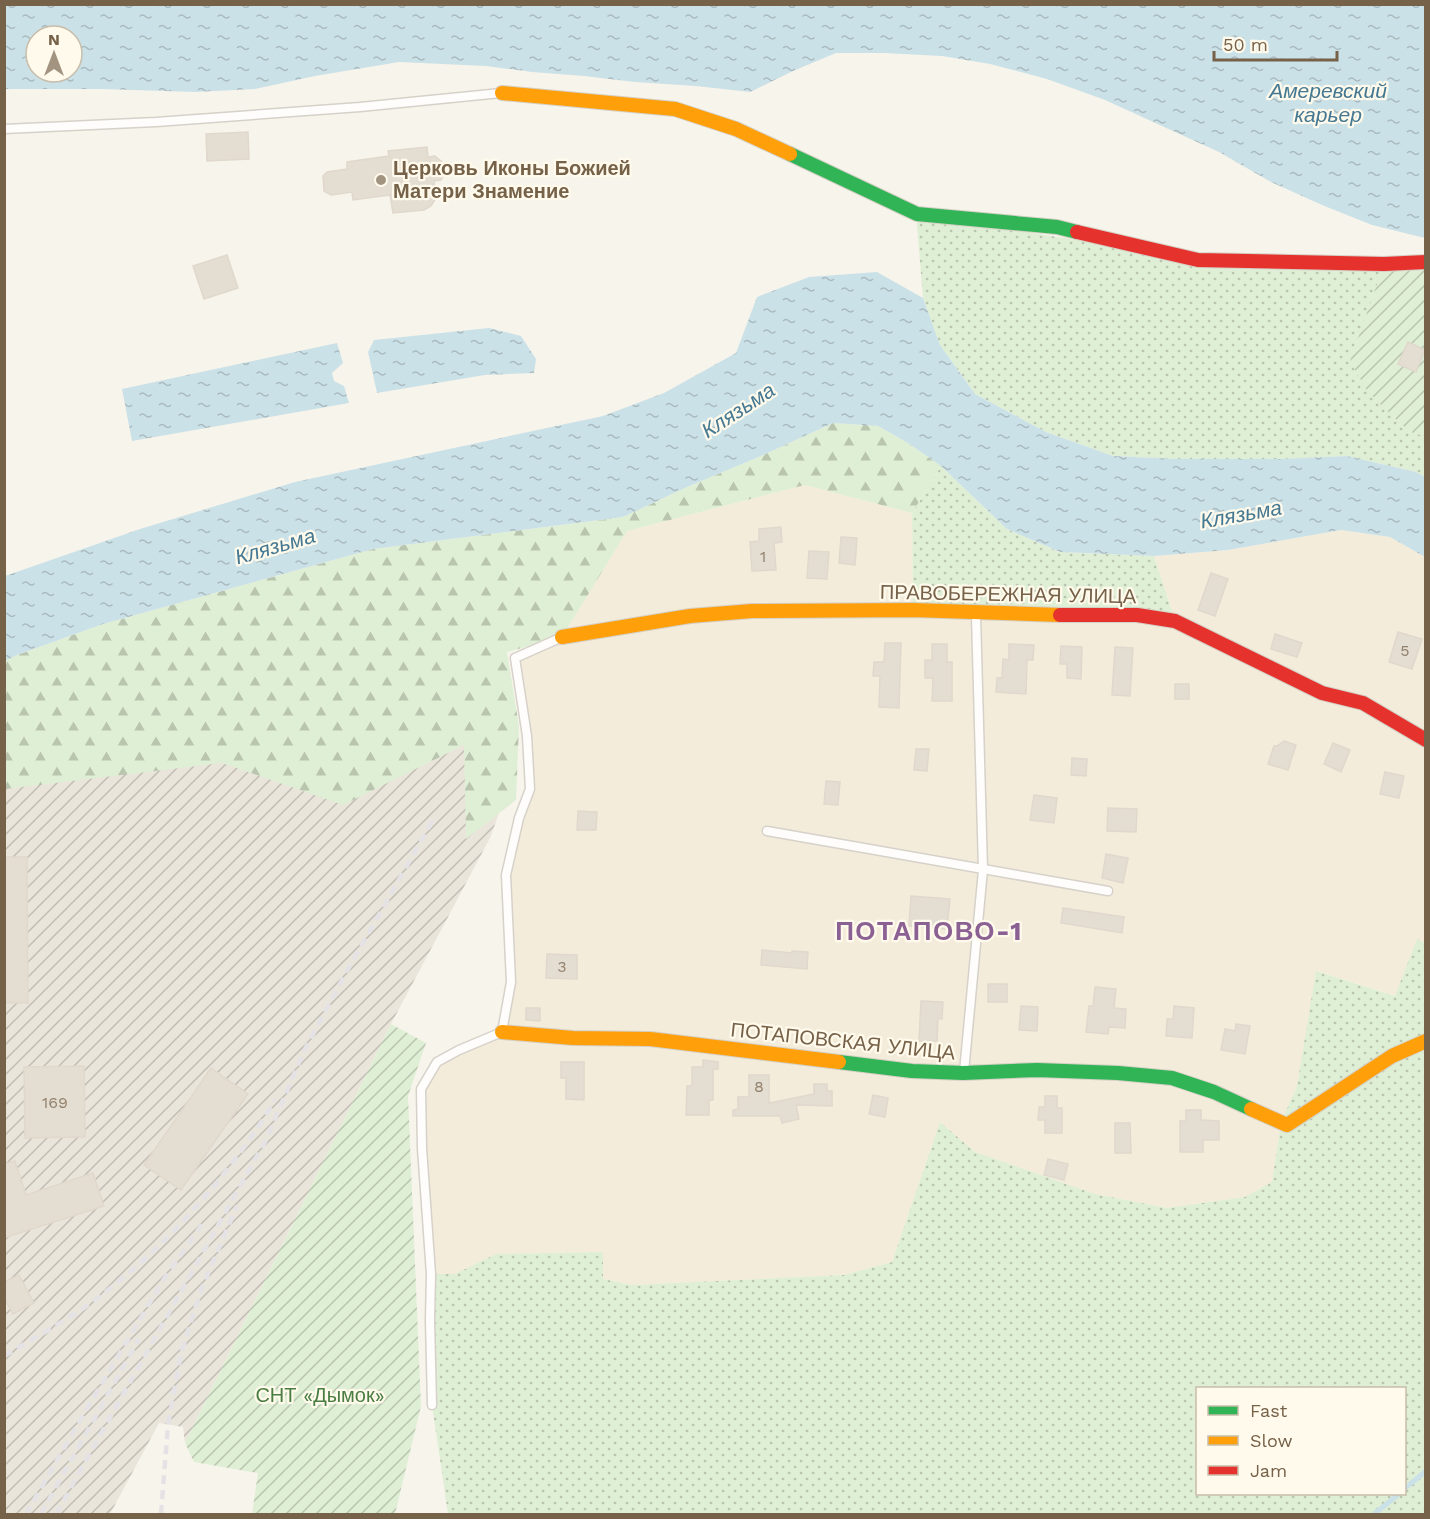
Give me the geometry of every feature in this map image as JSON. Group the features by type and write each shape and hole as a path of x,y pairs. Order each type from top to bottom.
{"street":[{"path":"502,93 675,109 736,129 917,214 1057,227 1198,260 1384,264 1425,262"},
{"name":"ПРАВОБЕРЕЖНАЯ УЛИЦА","path":"562,637 690,616 752,611 913,610 1137,615 1175,621 1322,693 1363,703 1425,740"},
{"name":"ПОТАПОВСКАЯ УЛИЦА","path":"502,1032 573,1038 650,1039 912,1071 963,1073 1037,1070 1172,1078 1214,1092 1287,1125 1392,1056 1425,1041"}],"lane":[{"path":"4,129 202,119 502,93"},
{"path":"963,1073 983,870 976,612"},
{"path":"432,1405 431,1274 422,1148 421,1089 437,1062 502,1032 511,982 506,875 519,818 530,789 527,736 515,658 562,637"},
{"path":"766,831 1108,891"}],"shaded area":[{"name":"ПОТАПОВО-1","path":"805,485 912,513 913,609 1175,621 1154,556 1228,550 1341,530 1390,537 1425,557 1425,943 1417,939 1396,996 1317,971 1297,1086 1281,1122 1272,1182 1245,1197 1167,1208 1095,1194 975,1152 940,1122 892,1262 844,1275 632,1285 603,1279 603,1252 496,1254 455,1274 431,1274 421,1089 437,1062 502,1032 511,982 506,875 530,789 515,658 562,637 627,531"},
{"path":"373,549 515,769 490,838 391,1024 185,1443 183,1427 159,1423 110,1514 5,1514 5,661"}],"green space":[{"path":"917,214 1198,260 1384,264 1410,432 1425,436 1425,477 1416,472 1347,456 1282,459 1176,459 1113,456 1046,432 975,394 940,345 923,298"},
{"path":"1425,262 1425,436 1410,432 1383,407 1366,389 1350,361 1384,264"},
{"path":"833,423 878,426 941,466 912,513 805,485 627,531 562,637 507,652 519,726 516,800 466,839 464,745 343,805 222,763 5,789 5,661 17,655 103,624 373,549 623,517"},
{"path":"941,466 1007,529 1059,552 1154,556 1175,621 913,610 912,513"},
{"path":"1417,939 1425,943 1425,1514 448,1514 432,1405 431,1274 455,1274 496,1254 603,1252 603,1279 632,1285 844,1275 892,1262 940,1122 975,1152 1095,1194 1167,1208 1245,1197 1272,1182 1281,1122 1297,1086 1316,971 1395,996"},
{"name":"СНТ «Дымок»","path":"391,1024 426,1043 408,1096 421,1406 395,1514 252,1514 258,1473 194,1462 185,1443"}],"water":[{"name":"Амеревский карьер","path":"5,4 1425,5 1425,238 1372,225 1322,205 1271,182 1219,152 1105,100 1047,79 990,64 942,56 836,53 750,92 486,66 399,62 255,89 195,92 5,89"},
{"name":"Клязьма","path":"877,272 923,298 940,345 975,394 1046,432 1113,456 1176,459 1282,459 1347,456 1416,472 1425,477 1425,557 1390,537 1341,530 1228,550 1154,556 1060,552 1007,529 941,466 908,443 878,426 833,423 623,517 373,549 103,624 5,661 5,576 140,529 295,482 603,416 664,393 736,353 757,297 809,277"},
{"path":"489,328 521,336 536,359 534,373 485,375 377,393 368,352 374,340"},
{"path":"337,343 343,363 332,373 334,381 344,386 349,403 132,441 122,389"}],"building":[{"path":"248,132 249,159 207,161 206,134"},
{"name":"Церковь Иконы Божией Матери Знамение","path":"427,147 428,157 435,156 442,162 444,173 441,180 434,181 436,198 431,206 424,210 393,213 390,195 353,200 352,192 331,195 324,191 323,176 327,172 347,169 347,162 389,156 388,151"},
{"path":"227,255 238,288 204,299 193,266"},
{"path":"1408,342 1425,350 1416,372 1398,364"},
{"path":"781,527 782,542 774,543 776,570 752,571 750,542 759,541 759,529"},
{"path":"841,537 857,538 855,565 839,563"},
{"path":"809,551 829,552 827,579 807,578"},
{"path":"1211,573 1228,579 1215,616 1198,610"},
{"path":"1398,632 1422,639 1412,669 1389,662"},
{"path":"1275,634 1302,643 1297,657 1271,649"},
{"path":"885,643 901,643 899,708 879,707 880,676 873,676 874,662 884,662"},
{"path":"932,644 947,644 947,662 952,662 952,701 932,701 933,678 925,678 925,660 932,660"},
{"path":"1009,644 1034,645 1033,660 1027,660 1026,694 996,692 997,678 1002,678 1003,659 1009,660"},
{"path":"1061,646 1082,647 1081,679 1067,678 1067,664 1060,664"},
{"path":"1115,647 1133,648 1130,696 1112,695"},
{"path":"1175,684 1189,684 1189,699 1175,699"},
{"path":"1284,741 1296,745 1288,770 1268,764 1274,746"},
{"path":"1333,743 1350,750 1341,772 1324,764"},
{"path":"916,749 929,749 927,771 914,770"},
{"path":"1072,758 1087,759 1086,776 1071,775"},
{"path":"1385,772 1404,776 1399,798 1380,794"},
{"path":"826,781 840,782 838,805 824,804"},
{"path":"1034,795 1057,798 1054,823 1030,820"},
{"path":"1108,808 1137,809 1136,832 1107,831"},
{"path":"578,811 597,812 596,830 577,830"},
{"path":"1106,854 1128,858 1123,883 1102,878"},
{"path":"4,857 27,857 28,1003 4,1003"},
{"path":"911,896 950,899 947,929 909,926"},
{"path":"1063,908 1124,917 1122,933 1061,923"},
{"path":"762,950 808,952 807,969 761,965"},
{"path":"547,954 577,955 577,979 546,978"},
{"path":"988,984 1007,984 1007,1002 988,1002"},
{"path":"1095,987 1116,989 1114,1008 1126,1009 1125,1028 1109,1027 1108,1034 1086,1032 1089,1006 1093,1006"},
{"path":"921,1001 943,1002 942,1019 938,1018 937,1041 919,1041"},
{"path":"1021,1006 1038,1007 1037,1031 1019,1030"},
{"path":"1174,1006 1194,1008 1192,1038 1166,1036 1167,1019 1173,1019"},
{"path":"526,1008 540,1008 540,1021 526,1020"},
{"path":"1236,1024 1250,1026 1245,1054 1221,1050 1225,1029 1235,1031"},
{"path":"703,1060 718,1062 718,1069 713,1069 713,1100 709,1100 709,1115 686,1115 687,1086 692,1086 692,1067 703,1067"},
{"path":"561,1062 584,1062 584,1100 566,1099 566,1078 561,1078"},
{"path":"84,1066 85,1137 25,1138 24,1067"},
{"path":"211,1068 248,1094 181,1190 144,1165"},
{"path":"749,1075 769,1075 769,1103 814,1094 814,1084 827,1084 827,1091 832,1091 832,1106 796,1105 799,1119 782,1123 780,1116 733,1116 733,1110 738,1109 738,1097 749,1097"},
{"path":"873,1095 888,1098 885,1117 869,1114"},
{"path":"1045,1096 1057,1096 1057,1108 1062,1108 1062,1133 1045,1133 1045,1120 1038,1120 1039,1107 1045,1107"},
{"path":"1186,1110 1201,1110 1201,1120 1219,1121 1219,1140 1203,1140 1203,1152 1180,1152 1180,1121 1186,1121"},
{"path":"1115,1123 1130,1123 1131,1153 1115,1153"},
{"path":"1048,1159 1068,1164 1064,1180 1044,1175"},
{"path":"15,1161 26,1195 93,1173 104,1206 4,1238 4,1164"},
{"path":"19,1275 34,1303 13,1314 4,1297 4,1282"}],"waterway":[{"path":"1406,1487 1426,1471"},
{"path":"1374,1514 1398,1495"}],"railway":[{"path":"56,1514 266,1140 304,1051 433,820"},
{"path":"4,1356 79,1311 107,1291 162,1243 188,1216 235,1159 275,1100"},
{"path":"161,1514 168,1425 181,1353 201,1290 237,1206"},
{"path":"26,1514 164,1279 203,1223"},
{"path":"41,1514 139,1339"}],"traffic: fast":[{"path":"790,154 917,214 1057,227 1077,232"},
{"path":"839,1062 912,1071 963,1073 1037,1070 1172,1078 1214,1092 1251,1109"}],"traffic: slow":[{"path":"502,93 675,109 736,129 790,154"},
{"path":"562,637 690,616 752,611 913,610 1060,615"},
{"path":"502,1032 573,1038 650,1039 839,1062"},
{"path":"1251,1109 1287,1125 1392,1056 1426,1041"}],"traffic: jam":[{"path":"1077,232 1198,260 1384,264 1426,262"},
{"path":"1060,615 1137,615 1175,621 1322,693 1363,703 1426,740"}],"place":[{"name":"Церковь Иконы Божией Матери Знамение","path":"381,180"}],"district":[{"name":"ПОТАПОВО-1","path":"929,931"}]}
